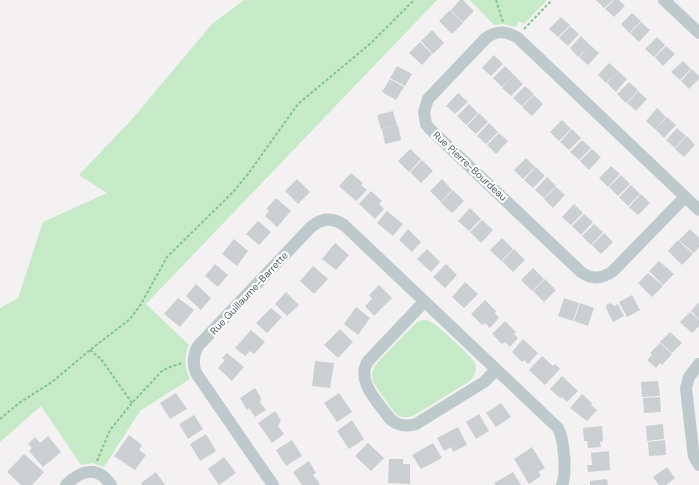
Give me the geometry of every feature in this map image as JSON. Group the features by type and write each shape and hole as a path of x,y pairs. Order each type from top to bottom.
{"street":[{"path":"664,0 699,33"},
{"name":"Rue Pierre-Bourdeau","path":"504,32 497,32 486,38 432,94 425,106 424,112 426,124 581,272 590,277 597,278 613,271 685,197"},
{"path":"504,32 518,38 699,210"},
{"name":"Rue Guillaume-Barrette","path":"273,485 196,373 194,367 194,356 198,346 310,228 321,220 334,220 344,225 558,428 561,438 564,471 562,485"},
{"path":"424,302 368,361 365,368 364,377 367,386 394,423 403,426 416,424 484,382 496,370"},
{"path":"699,364 689,377 686,388 694,456 699,465"},
{"path":"66,485 77,475 88,472 103,476 111,485"}],"path":[{"path":"0,419 19,403 52,382 130,319 167,257 248,174 298,104 371,43 414,0"},
{"path":"496,0 504,27 504,32"},
{"path":"522,31 552,0"},
{"path":"90,350 101,359 132,403"},
{"path":"96,464 110,430 132,403 162,372 170,367 185,363"}],"green space":[{"path":"244,0 437,0 146,304 189,345 185,362 190,379 140,411 104,467 92,463 81,465 41,406 0,442 0,308 18,298 43,222 107,193 79,175 133,118 212,24"},
{"path":"470,0 547,0 524,24 519,21 516,27 503,24 494,25"},
{"path":"422,320 435,324 454,341 473,360 476,370 470,381 418,413 408,417 402,417 394,412 373,382 372,373 376,364 417,322"}],"building":[{"path":"460,0 463,0 474,11 463,22 451,10"},
{"path":"596,0 613,0 604,8"},
{"path":"614,0 619,0 625,6 614,17 605,9"},
{"path":"450,10 463,23 452,34 439,21"},
{"path":"632,13 641,21 629,33 621,24"},
{"path":"561,17 570,25 558,37 549,29"},
{"path":"641,22 650,30 639,42 630,33"},
{"path":"570,26 579,34 568,46 559,38"},
{"path":"432,30 444,43 433,54 421,41"},
{"path":"581,36 590,45 578,57 570,48"},
{"path":"657,37 665,45 654,57 645,49"},
{"path":"420,42 432,54 422,65 409,53"},
{"path":"590,45 599,53 588,65 579,57"},
{"path":"666,46 675,54 663,66 655,57"},
{"path":"494,55 503,64 491,76 482,68"},
{"path":"683,61 691,69 680,80 671,72"},
{"path":"609,63 618,71 606,83 598,75"},
{"path":"397,66 412,74 405,86 390,78"},
{"path":"505,66 514,75 502,87 493,78"},
{"path":"692,69 699,76 699,79 689,89 681,81"},
{"path":"618,71 627,79 616,92 607,83"},
{"path":"514,75 523,84 511,96 502,88"},
{"path":"390,79 404,87 396,100 382,92"},
{"path":"629,82 638,90 626,103 617,94"},
{"path":"525,86 534,94 522,106 513,98"},
{"path":"638,91 647,99 636,111 627,103"},
{"path":"458,93 468,102 455,114 446,106"},
{"path":"534,95 543,104 532,116 522,107"},
{"path":"469,104 478,113 466,125 457,116"},
{"path":"657,108 666,117 655,129 646,121"},
{"path":"393,111 397,125 381,129 377,115"},
{"path":"479,113 488,122 476,134 467,126"},
{"path":"667,117 676,125 664,138 655,129"},
{"path":"562,120 571,129 559,141 550,132"},
{"path":"489,123 498,132 486,144 477,136"},
{"path":"398,125 401,140 385,144 382,129"},
{"path":"677,128 686,136 675,148 666,140"},
{"path":"572,129 581,138 569,150 560,142"},
{"path":"499,133 508,141 496,154 487,145"},
{"path":"687,136 695,145 684,157 675,149"},
{"path":"582,140 591,148 579,160 570,152"},
{"path":"410,149 421,159 409,172 398,161"},
{"path":"592,149 601,157 589,170 580,161"},
{"path":"526,158 535,167 523,179 514,170"},
{"path":"422,160 433,171 421,183 410,172"},
{"path":"611,166 620,174 608,187 599,178"},
{"path":"536,167 545,176 533,188 524,180"},
{"path":"351,173 363,183 361,185 367,190 356,201 339,186"},
{"path":"621,175 630,184 618,196 609,187"},
{"path":"547,177 556,186 544,198 535,190"},
{"path":"297,179 310,192 298,204 285,191"},
{"path":"442,179 452,190 441,202 430,191"},
{"path":"631,185 640,194 628,206 619,197"},
{"path":"556,187 565,195 553,208 544,199"},
{"path":"453,190 464,201 452,213 441,203"},
{"path":"371,191 382,201 379,204 384,209 375,219 359,204"},
{"path":"641,194 650,203 638,215 629,207"},
{"path":"276,198 291,211 277,227 265,216 269,211 266,209"},
{"path":"574,204 583,213 571,225 562,217"},
{"path":"470,208 481,219 469,231 458,221"},
{"path":"387,211 403,224 393,236 377,223"},
{"path":"584,214 593,222 581,235 572,226"},
{"path":"482,220 493,230 481,243 470,232"},
{"path":"258,221 271,232 259,245 246,234"},
{"path":"594,224 603,232 591,245 582,236"},
{"path":"408,229 421,242 412,252 399,240"},
{"path":"690,229 699,238 699,247 694,253 679,240"},
{"path":"604,233 613,242 601,254 592,245"},
{"path":"502,238 513,249 501,261 490,250"},
{"path":"234,239 248,251 237,266 222,254"},
{"path":"678,240 693,254 682,265 668,251"},
{"path":"335,243 349,255 336,270 322,259"},
{"path":"427,249 440,262 431,272 417,259"},
{"path":"514,249 525,260 513,272 502,261"},
{"path":"659,261 674,274 663,285 649,271"},
{"path":"215,264 228,275 218,287 205,276"},
{"path":"446,264 457,275 445,288 433,277"},
{"path":"313,266 328,279 314,294 300,281"},
{"path":"533,268 544,279 532,291 521,280"},
{"path":"648,273 663,286 652,297 638,283"},
{"path":"545,279 556,290 544,302 533,291"},
{"path":"465,282 478,294 464,308 452,297"},
{"path":"196,284 211,298 201,310 186,296"},
{"path":"379,285 392,298 374,316 365,306 372,299 369,295"},
{"path":"286,292 299,305 287,316 275,304"},
{"path":"632,295 640,310 627,317 619,302"},
{"path":"178,298 194,310 180,327 164,314"},
{"path":"564,298 579,303 573,321 558,316"},
{"path":"485,300 496,311 495,313 499,318 490,328 485,323 482,325 471,314"},
{"path":"699,302 699,319 691,311"},
{"path":"580,303 594,308 588,326 574,321"},
{"path":"611,303 614,306 618,304 624,316 613,322 606,308 606,305"},
{"path":"356,307 370,318 358,335 344,324"},
{"path":"271,308 282,317 267,333 256,323"},
{"path":"690,312 699,320 699,326 692,333 680,322"},
{"path":"505,321 516,332 514,334 518,338 510,347 505,342 502,344 492,334"},
{"path":"340,329 353,342 338,358 324,345"},
{"path":"251,330 265,342 254,354 250,351 245,356 235,348"},
{"path":"670,332 682,343 672,353 660,342"},
{"path":"523,339 538,353 528,364 524,360 522,362 512,352"},
{"path":"660,343 672,354 662,365 660,363 656,368 647,360 652,355 650,353"},
{"path":"227,353 244,367 232,381 218,368 225,360 222,358"},
{"path":"542,356 553,366 555,364 560,369 545,385 529,370"},
{"path":"315,361 334,363 330,388 312,386"},
{"path":"562,376 578,391 567,402 550,389"},
{"path":"658,381 660,396 642,397 641,382"},
{"path":"255,388 261,398 260,402 266,410 255,417 249,408 247,410 240,398"},
{"path":"176,393 187,409 170,419 160,403"},
{"path":"339,393 352,412 337,422 324,403"},
{"path":"582,394 597,410 587,421 570,408"},
{"path":"660,397 661,412 644,413 643,398"},
{"path":"501,403 511,417 496,427 486,413"},
{"path":"275,411 281,420 278,426 284,434 272,443 258,423"},
{"path":"479,414 489,431 476,439 466,422"},
{"path":"194,415 203,429 188,439 179,424"},
{"path":"352,420 364,439 349,449 337,431"},
{"path":"663,424 664,439 647,441 646,426"},
{"path":"602,426 603,441 600,442 601,447 588,448 587,441 584,441 583,428"},
{"path":"458,427 467,445 453,452 451,447 444,451 437,438"},
{"path":"206,434 216,451 200,461 190,444"},
{"path":"129,435 142,445 139,450 146,455 135,470 114,456"},
{"path":"48,436 61,452 43,467 29,451 32,448 28,444 35,437 40,443"},
{"path":"292,440 302,456 286,466 276,450"},
{"path":"665,440 666,455 649,456 648,442"},
{"path":"368,443 384,458 371,471 355,456"},
{"path":"433,443 442,458 421,469 412,455"},
{"path":"532,447 545,468 538,472 541,476 529,484 514,459"},
{"path":"609,451 610,470 588,472 587,465 592,465 591,453"},
{"path":"24,454 44,472 32,485 21,485 7,472"},
{"path":"224,457 236,473 219,485 208,469"},
{"path":"389,459 403,459 403,464 410,464 410,484 388,483"},
{"path":"309,461 316,473 313,475 320,484 319,485 302,485 293,472"},
{"path":"667,467 675,478 666,485 659,485 653,477"},
{"path":"156,472 165,485 142,485 141,483"},
{"path":"513,472 521,485 496,485 494,483"},
{"path":"607,479 608,485 590,485 590,481"}]}
